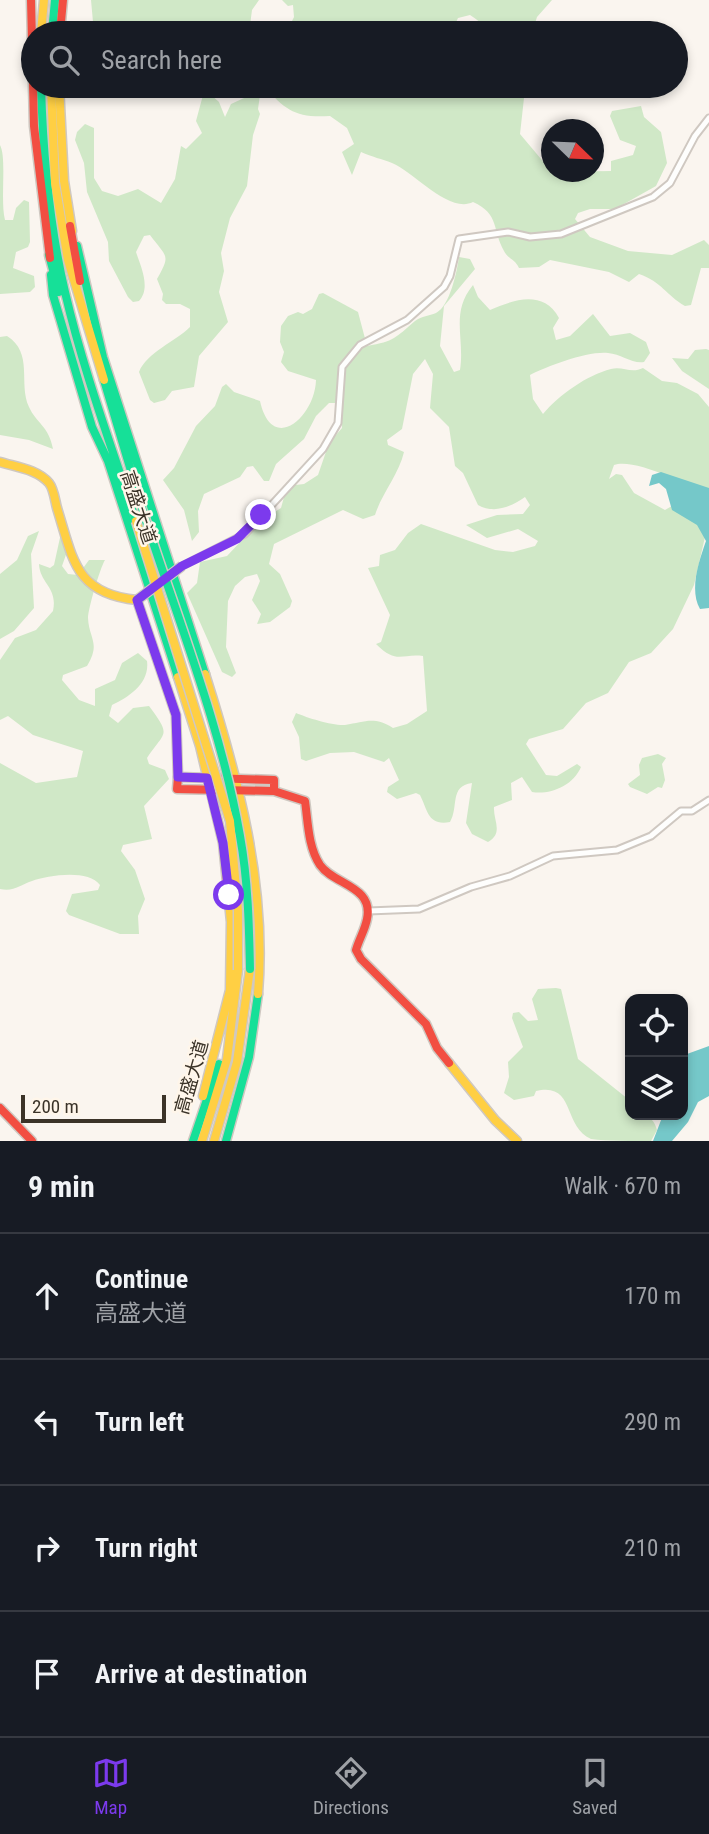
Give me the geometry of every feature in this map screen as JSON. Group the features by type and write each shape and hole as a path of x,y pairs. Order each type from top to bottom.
{"main road":[{"name":"高盛大道","path":"31,0 32,21"},
{"path":"42,21 44,0"},
{"path":"53,21 55,0"},
{"path":"61,21 63,0"},
{"name":"高盛大道","path":"33,98 34,126 53,295 92,427 108,461 200,746 227,867 231,922 227,1011 191,1141"},
{"name":"高盛大道","path":"42,98 46,184 58,262 83,360 230,821 238,911 238,970 233,1023 222,1078 202,1141"},
{"name":"高盛大道","path":"51,98 55,183 68,260 95,357 212,728 237,820 249,910 250,969 237,1062 214,1141"},
{"name":"高盛大道","path":"60,98 64,181 70,226 99,327 103,357 222,726 239,790 257,880 260,971 255,1030 242,1094 226,1141"},
{"path":"70,226 95,357"},
{"path":"49,255 83,360"},
{"path":"0,462 35,472 50,484 77,571 91,584 116,598 137,600 182,566"},
{"path":"137,600 176,715 177,789 274,791 304,801 312,848 320,865 326,873 356,889 365,900 368,911 356,950 361,959 426,1024 437,1048 495,1120 517,1141"},
{"path":"178,777 274,780 274,791"},
{"path":"220,1141 243,1063 248,1026 248,985"},
{"path":"191,1141 233,1023"},
{"path":"0,1108 32,1141"}],"street":[{"path":"182,566 245,534 323,449 338,423 342,367 360,345 407,320 444,287 450,276 459,239 508,232 530,237 561,234 653,197 670,183 709,118"},
{"path":"368,911 419,909 471,887 510,876 553,856 617,850 651,836 681,811 692,811 709,800"}],"green space":[{"path":"91,0 259,0 252,10 251,21 93,21"},
{"path":"282,0 552,0 536,21 479,21 470,15 458,18 457,21 292,21 293,5 288,6"},
{"path":"202,98 214,98 225,117 231,104 244,98 260,98 260,114 253,135 247,186 230,218 221,253 224,271 219,292 228,322 199,356 194,387 172,391 165,400 154,403 150,400 139,372 148,359 190,327 190,309 180,304 166,304 162,300 163,294 157,279 165,256 150,235 144,236 136,252 144,277 143,296 139,301 133,302 128,297 109,261 108,242 87,192 84,163 75,140 77,132 85,124 94,128 94,178 102,191 118,196 138,189 161,203 175,179 181,146 186,149 202,133 196,121"},
{"path":"275,98 524,98 520,134 541,159 541,182 604,182 604,171 611,171 611,161 633,155 636,146 620,140 610,116 612,111 641,106 644,117 661,132 667,163 656,186 615,209 590,209 578,213 575,219 590,237 628,251 672,255 704,240 709,245 709,268 701,268 691,305 685,306 653,281 639,274 629,282 609,272 550,260 539,267 519,268 507,256 492,217 482,207 473,202 453,202 392,163 361,152 352,175 342,152 354,144 347,128 330,116 308,116 286,107"},
{"path":"0,145 5,220 13,220 16,208 24,200 29,202 30,242 28,247 16,252 13,268 34,276 35,287 30,292 0,294"},
{"path":"459,257 470,259 475,269 444,306 440,346 454,372 460,370 462,306 473,285 478,297 490,310 518,300 545,303 559,318 553,328 556,340 570,336 593,314 610,336 630,333 646,342 650,353 644,362 635,362 613,354 589,354 530,375 533,399 543,414 574,387 592,376 615,368 643,368 662,381 677,383 698,394 709,407 709,495 635,465 614,465 609,479 616,474 622,475 634,493 665,510 689,496 705,537 694,585 673,629 651,653 629,662 608,693 586,703 563,729 529,739 526,744 546,775 557,776 577,764 581,767 567,784 546,792 532,792 522,777 511,783 512,800 494,807 497,830 496,835 488,842 472,834 466,823 472,783 460,788 457,793 450,822 437,822 430,816 420,795 416,793 397,799 387,792 388,787 399,780 389,758 384,762 354,752 330,753 306,761 301,759 299,737 292,722 296,713 334,724 375,721 393,728 407,724 427,711 423,656 395,656 376,644 381,642 390,615 368,568 379,566 380,555 395,550 408,533 421,524 495,550 513,552 535,546 538,541 518,529 487,538 466,525 497,515 523,514 530,505 525,497 502,508 490,509 478,505 463,473 455,466 449,427 430,408 433,374 425,359 413,374 402,429 387,440 388,445 404,452 375,515 363,519 343,510 274,544 269,564 280,574 292,601 290,607 270,622 257,624 261,614 252,600 260,581 257,574 245,577 235,586 228,601 226,647 236,673 232,677 222,672 187,593 197,583 200,562 227,556 259,522 281,508 287,486 304,484 318,475 329,443 342,428 341,403 329,403 316,416 304,439 276,464 269,481 264,481 253,466 247,467 240,477 204,494 198,511 199,532 192,541 184,510 163,480 174,468 196,426 215,406 222,387 226,384 234,392 260,401 266,417 274,426 283,428 292,425 301,417 314,394 316,380 288,371 281,362 284,352 280,342 281,326 288,316 298,312 303,314 312,309 319,294 323,293 358,312 367,346 384,342 418,319 441,309 452,288"},
{"path":"7,336 15,343 23,360 29,407 49,435 53,449 29,440 0,435 0,337"},
{"path":"695,350 709,350 709,389 682,371 672,358 688,359"},
{"path":"39,531 31,554 34,608 14,631 0,639 0,574 17,560 28,536"},
{"path":"61,533 68,549 62,566 68,574 78,575 89,560 105,560 97,579 88,618 94,646 91,658 87,666 63,675 62,680 79,700 95,706 95,689 115,680 122,663 138,653 147,661 145,676 137,688 112,705 109,716 118,723 133,708 149,706 163,729 162,738 147,758 149,764 165,770 169,779 144,806 152,839 123,845 121,851 135,870 145,899 138,916 139,934 120,934 69,915 66,911 72,894 98,890 100,885 87,877 58,875 13,889 0,889 0,763 36,783 77,777 83,751 33,735 8,716 0,720 0,660 15,638 36,630 53,611 53,596 39,564 50,568 54,565"},
{"path":"658,754 666,758 662,764 665,780 662,788 658,787 647,794 630,787 628,784 640,775 639,765 642,758"},
{"path":"538,989 561,989 578,1059 625,1097 625,1120 653,1121 657,1130 651,1141 591,1139 576,1125 563,1099 549,1090 536,1091 534,1096 514,1100 504,1093 509,1077 508,1062 523,1047 512,1018 513,1013 519,1012 528,1021 538,1020 532,999"}],"water":[{"path":"661,472 709,488 709,608 700,609 695,593 696,575 706,541 697,525 672,510 666,489 659,483 649,486 652,475"},
{"path":"709,1046 709,1096 698,1102 688,1122 672,1141 653,1141 661,1120 688,1120 688,1054"}],"traffic: fast":[{"path":"53,21 55,0"},
{"path":"41,98 48,189 65,292 89,379 136,521"},
{"path":"77,246 103,357 205,674"},
{"path":"49,255 59,292"},
{"path":"51,275 53,295 92,427 108,461 178,677"},
{"path":"104,380 145,518"},
{"path":"145,518 211,715 232,795 245,869 250,969"},
{"path":"137,600 182,566"},
{"path":"226,1141 249,1057 258,994"},
{"path":"193,1141 219,1064"}],"traffic: slow":[{"path":"42,21 44,0"},
{"path":"51,98 55,183 68,260 104,380"},
{"path":"60,98 64,181 72,231"},
{"path":"0,462 32,472 49,483 73,558 89,582 116,596 137,600 176,715 178,777"},
{"path":"136,521 230,821 238,911 238,970"},
{"path":"205,674 239,792 254,872 260,953 258,994"},
{"path":"178,677 200,746 223,843 231,922 230,990 203,1096"},
{"path":"214,1141 237,1062 250,969"},
{"path":"202,1141 227,1059 238,970"},
{"path":"449,1063 495,1120 517,1141"}],"traffic: jam":[{"path":"31,0 32,21"},
{"path":"61,21 63,0"},
{"path":"33,98 34,126 50,258"},
{"path":"70,226 80,281"},
{"path":"178,777 274,780 274,791 177,789 178,777"},
{"path":"274,791 305,801 311,842 320,865 365,899 368,908 366,923 356,950 361,959 426,1024 437,1048 449,1063"},
{"path":"0,1108 32,1141"}],"route":[{"path":"229,895 223,843 207,778 178,777 179,742 176,715 137,600 182,566 245,534 261,515"}]}
